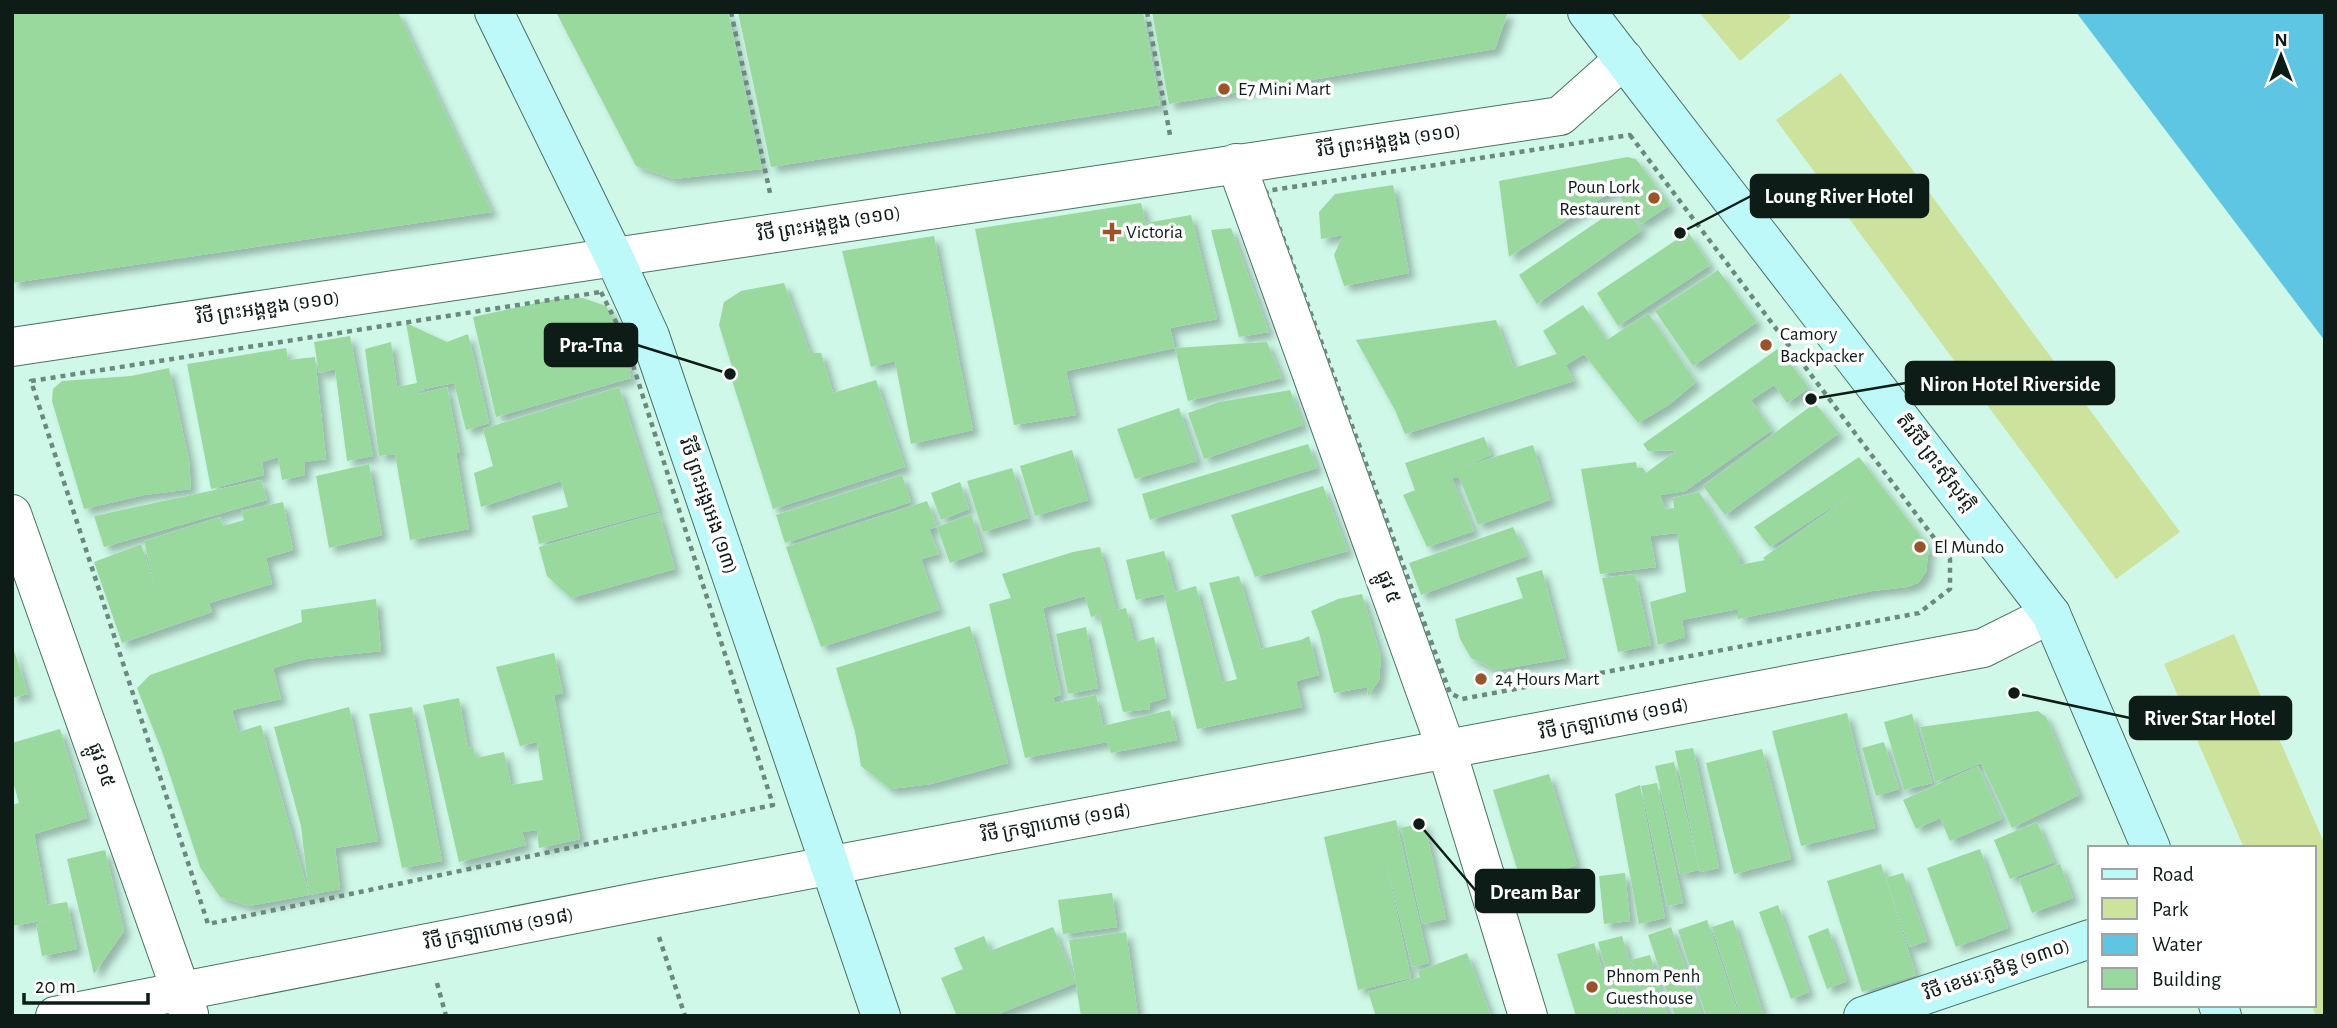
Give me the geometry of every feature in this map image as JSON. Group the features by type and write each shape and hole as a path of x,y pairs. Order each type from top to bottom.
{"street":[{"name":"វិថី ព្រះអង្គអេង (១៣)","path":"494,12 650,336 881,1016"},
{"name":"តីរវិថី ព្រះស៊ីសុវត្តិ","path":"1587,12 2052,614 2150,846"},
{"name":"វិថី ព្រះអង្គឌួង (១១០)","path":"12,346 1560,116 1624,59"},
{"name":"ផ្លូវ ៥","path":"1236,163 1447,751 1528,1016"},
{"name":"ផ្លូវ ១៥","path":"12,514 185,1003"},
{"name":"វិថី ក្រឡាហោម (១១៨)","path":"55,1016 185,1003 647,900 1983,648 2052,614"},
{"name":"វិថី ខេមរៈភូមិន្ធ (១៣០)","path":"1863,1016 2088,940"}],"path":[{"path":"732,12 778,232"},
{"path":"1147,12 1177,172"},
{"path":"1630,135 1951,559 1950,589 1919,613 1462,699 1450,693 1266,191 1630,135"},
{"path":"601,292 625,340 773,806 208,925 31,381 601,292"},
{"path":"647,900 685,1016"}],"green space":[{"path":"1699,12 1787,12 1791,17 1740,61"},
{"path":"1841,73 2180,532 2116,579 1776,120"},
{"path":"2234,634 2325,845 2325,1016 2316,1016 2313,1007 2316,1007 2316,846 2243,846 2164,664"}],"water":[{"path":"2076,12 2325,12 2325,341"}],"building":[{"path":"12,12 398,12 492,212 12,283"},
{"path":"556,12 728,12 762,169 674,179 636,166"},
{"path":"738,12 1143,12 1160,105 771,167"},
{"path":"1152,12 1508,12 1495,49 1169,104"},
{"path":"1627,157 1636,159 1670,205 1641,224 1614,190 1509,257 1499,181"},
{"path":"1393,185 1409,273 1344,286 1334,255 1343,235 1321,239 1319,212 1335,194"},
{"path":"1141,203 1146,223 1191,215 1217,319 1170,328 1175,348 1066,371 1076,415 1014,425 975,229"},
{"path":"1622,205 1642,230 1537,304 1519,275"},
{"path":"1231,228 1269,332 1239,337 1211,230"},
{"path":"1688,232 1710,265 1618,326 1597,293"},
{"path":"934,236 973,430 911,444 895,361 871,367 842,251"},
{"path":"1718,270 1757,322 1693,366 1655,311"},
{"path":"784,283 810,353 821,353 833,393 876,380 905,467 773,509 730,374 734,373 719,325 724,302 741,291"},
{"path":"583,298 606,306 621,333 631,378 496,417 473,317 555,299"},
{"path":"1583,305 1607,340 1648,313 1696,382 1670,404 1638,423 1584,354 1566,365 1574,381 1405,434 1395,410 1356,340 1496,320 1514,368 1557,354 1543,331"},
{"path":"406,323 447,342 468,334 489,423 466,430 454,383 419,390 419,394 447,387 460,453 456,453 469,529 410,540 395,454 379,456 365,349 391,342 397,387 417,383"},
{"path":"350,336 373,456 347,461 335,369 319,373 314,342"},
{"path":"1267,342 1282,378 1188,401 1175,348"},
{"path":"286,348 288,360 315,357 326,459 304,462 305,475 282,480 278,457 262,462 264,475 211,489 187,364"},
{"path":"1779,348 1809,388 1787,403 1774,385 1751,400 1772,430 1685,491 1660,495 1665,509 1674,508 1673,498 1699,492 1740,557 1740,565 1765,560 1763,558 1858,490 1770,547 1754,527 1859,457 1929,547 1926,572 1918,583 1907,587 1872,591 1738,619 1738,609 1682,620 1685,637 1658,645 1650,602 1686,592 1677,533 1650,536 1656,567 1600,574 1581,469 1636,462 1637,468 1643,468 1646,473 1677,450 1648,451 1643,444"},
{"path":"169,368 189,461 191,489 144,495 84,509 52,401 53,389 62,381 131,376"},
{"path":"619,387 659,511 539,544 532,516 568,507 561,481 481,507 474,473 493,466 483,429"},
{"path":"1290,390 1303,425 1204,459 1188,413 1219,402"},
{"path":"1815,403 1839,433 1725,515 1703,486"},
{"path":"1179,408 1197,461 1135,479 1117,429"},
{"path":"1484,437 1491,455 1463,467 1533,445 1550,500 1478,525 1459,477 1452,478 1474,531 1427,547 1403,495 1415,490 1405,463"},
{"path":"1308,444 1317,468 1150,520 1142,494"},
{"path":"1072,450 1088,500 1035,516 1020,466"},
{"path":"369,464 382,535 329,548 316,476"},
{"path":"1012,468 1028,518 983,532 967,481"},
{"path":"902,475 911,502 785,543 776,515"},
{"path":"261,480 267,500 104,547 94,516"},
{"path":"960,482 969,509 941,520 931,493"},
{"path":"1323,486 1348,551 1255,577 1231,515"},
{"path":"927,501 937,527 929,529 939,554 921,559 939,610 821,647 786,547"},
{"path":"283,502 293,550 266,558 272,584 209,603 212,612 122,643 94,562 141,544 155,587 144,541 220,517 223,526 244,520 241,511"},
{"path":"659,513 675,569 571,598 547,576 539,547"},
{"path":"971,514 983,551 950,563 937,527"},
{"path":"1513,527 1527,556 1421,595 1409,563"},
{"path":"1100,547 1116,610 1126,608 1134,642 1154,637 1166,698 1149,703 1150,709 1123,712 1099,614 1091,617 1085,596 1043,608 1061,695 1053,697 1055,703 1096,695 1103,726 1170,710 1177,740 1111,753 1107,742 1025,758 989,604 1011,598 1002,574 1073,552"},
{"path":"1164,551 1175,592 1196,586 1222,683 1237,679 1209,583 1239,576 1261,649 1309,636 1319,675 1296,681 1302,707 1197,729 1164,594 1136,600 1126,560"},
{"path":"1542,570 1566,658 1497,670 1471,658 1460,639 1455,619 1523,598 1516,578"},
{"path":"1635,574 1651,645 1618,652 1602,578"},
{"path":"1362,594 1381,657 1379,680 1368,696 1367,687 1334,693 1311,611 1338,599"},
{"path":"376,599 381,651 306,659 273,668 281,699 232,710 238,732 261,725 309,895 249,906 220,897 200,867 163,754 137,688 150,675 302,622 301,610"},
{"path":"970,626 1008,763 931,784 890,789 861,766 855,732 836,668"},
{"path":"1086,627 1098,688 1068,694 1056,634"},
{"path":"12,644 28,694 12,698"},
{"path":"554,653 563,693 554,695 580,839 539,848 537,830 522,832 526,845 459,862 423,705 459,698 468,748 473,747 476,758 504,752 511,785 543,780 537,742 520,746 496,667"},
{"path":"349,707 378,841 335,848 340,889 309,895 301,826 274,727"},
{"path":"412,707 442,861 402,868 369,714"},
{"path":"2038,711 2046,717 2079,795 2012,828 1981,763 1935,782 1920,727"},
{"path":"1847,713 1875,828 1801,846 1772,731"},
{"path":"1912,714 1932,783 1904,790 1884,722"},
{"path":"60,729 87,818 34,834 47,905 67,902 77,949 42,956 36,924 47,920 12,926 12,805 19,803 12,778 12,743"},
{"path":"1884,742 1899,789 1876,796 1862,748"},
{"path":"1693,748 1719,868 1700,872 1675,751"},
{"path":"1762,749 1791,859 1734,874 1706,763"},
{"path":"1674,762 1699,870 1680,874 1655,766"},
{"path":"1978,766 2002,819 1950,841 1940,818 1916,829 1903,800"},
{"path":"1549,774 1577,865 1521,882 1493,790"},
{"path":"1657,783 1683,903 1667,906 1641,786"},
{"path":"1640,785 1665,918 1639,924 1615,794"},
{"path":"1396,820 1429,963 1412,967 1384,854 1411,978 1358,990 1324,837"},
{"path":"1424,822 1446,919 1422,924 1401,828"},
{"path":"2037,822 2054,862 2010,879 1994,840"},
{"path":"1980,849 2008,928 1956,947 1927,868"},
{"path":"105,850 124,931 94,974 67,859"},
{"path":"1881,864 1916,975 1862,992 1827,881"},
{"path":"2060,864 2073,898 2032,913 2019,879"},
{"path":"1625,873 1630,921 1604,924 1599,876"},
{"path":"1903,873 1927,941 1909,947 1886,878"},
{"path":"1112,893 1117,927 1063,934 1058,900"},
{"path":"1778,905 1809,992 1791,999 1759,912"},
{"path":"1707,920 1739,1016 1706,1016 1678,930"},
{"path":"1733,920 1764,1016 1741,1016 1712,927"},
{"path":"1053,927 1076,983 993,1016 957,1016 941,978 963,969 954,948 984,936 990,951"},
{"path":"1671,927 1702,1016 1675,1016 1648,935"},
{"path":"1828,928 1847,981 1827,989 1808,936"},
{"path":"1126,932 1138,1016 1081,1016 1069,940"},
{"path":"1622,936 1646,1016 1619,1016 1598,942"},
{"path":"1594,943 1617,1016 1576,1016 1557,954"},
{"path":"1467,953 1491,1016 1376,1016 1368,992 1420,977 1418,971"},
{"path":"1650,955 1668,1016 1648,1016 1631,960"}],"place":[{"name":"E7 Mini Mart","path":"1224,89"},
{"name":"Poun Lork Restaurent","path":"1654,198"},
{"name":"Victoria","path":"1112,232"},
{"name":"Loung River Hotel","path":"1680,233"},
{"name":"Camory Backpacker","path":"1766,345"},
{"name":"Pra-Tna","path":"730,374"},
{"name":"Niron Hotel Riverside","path":"1811,399"},
{"name":"El Mundo","path":"1920,547"},
{"name":"24 Hours Mart","path":"1481,679"},
{"name":"River Star Hotel","path":"2014,693"},
{"name":"Dream Bar","path":"1419,824"},
{"name":"Phnom Penh Guesthouse","path":"1592,987"}]}
